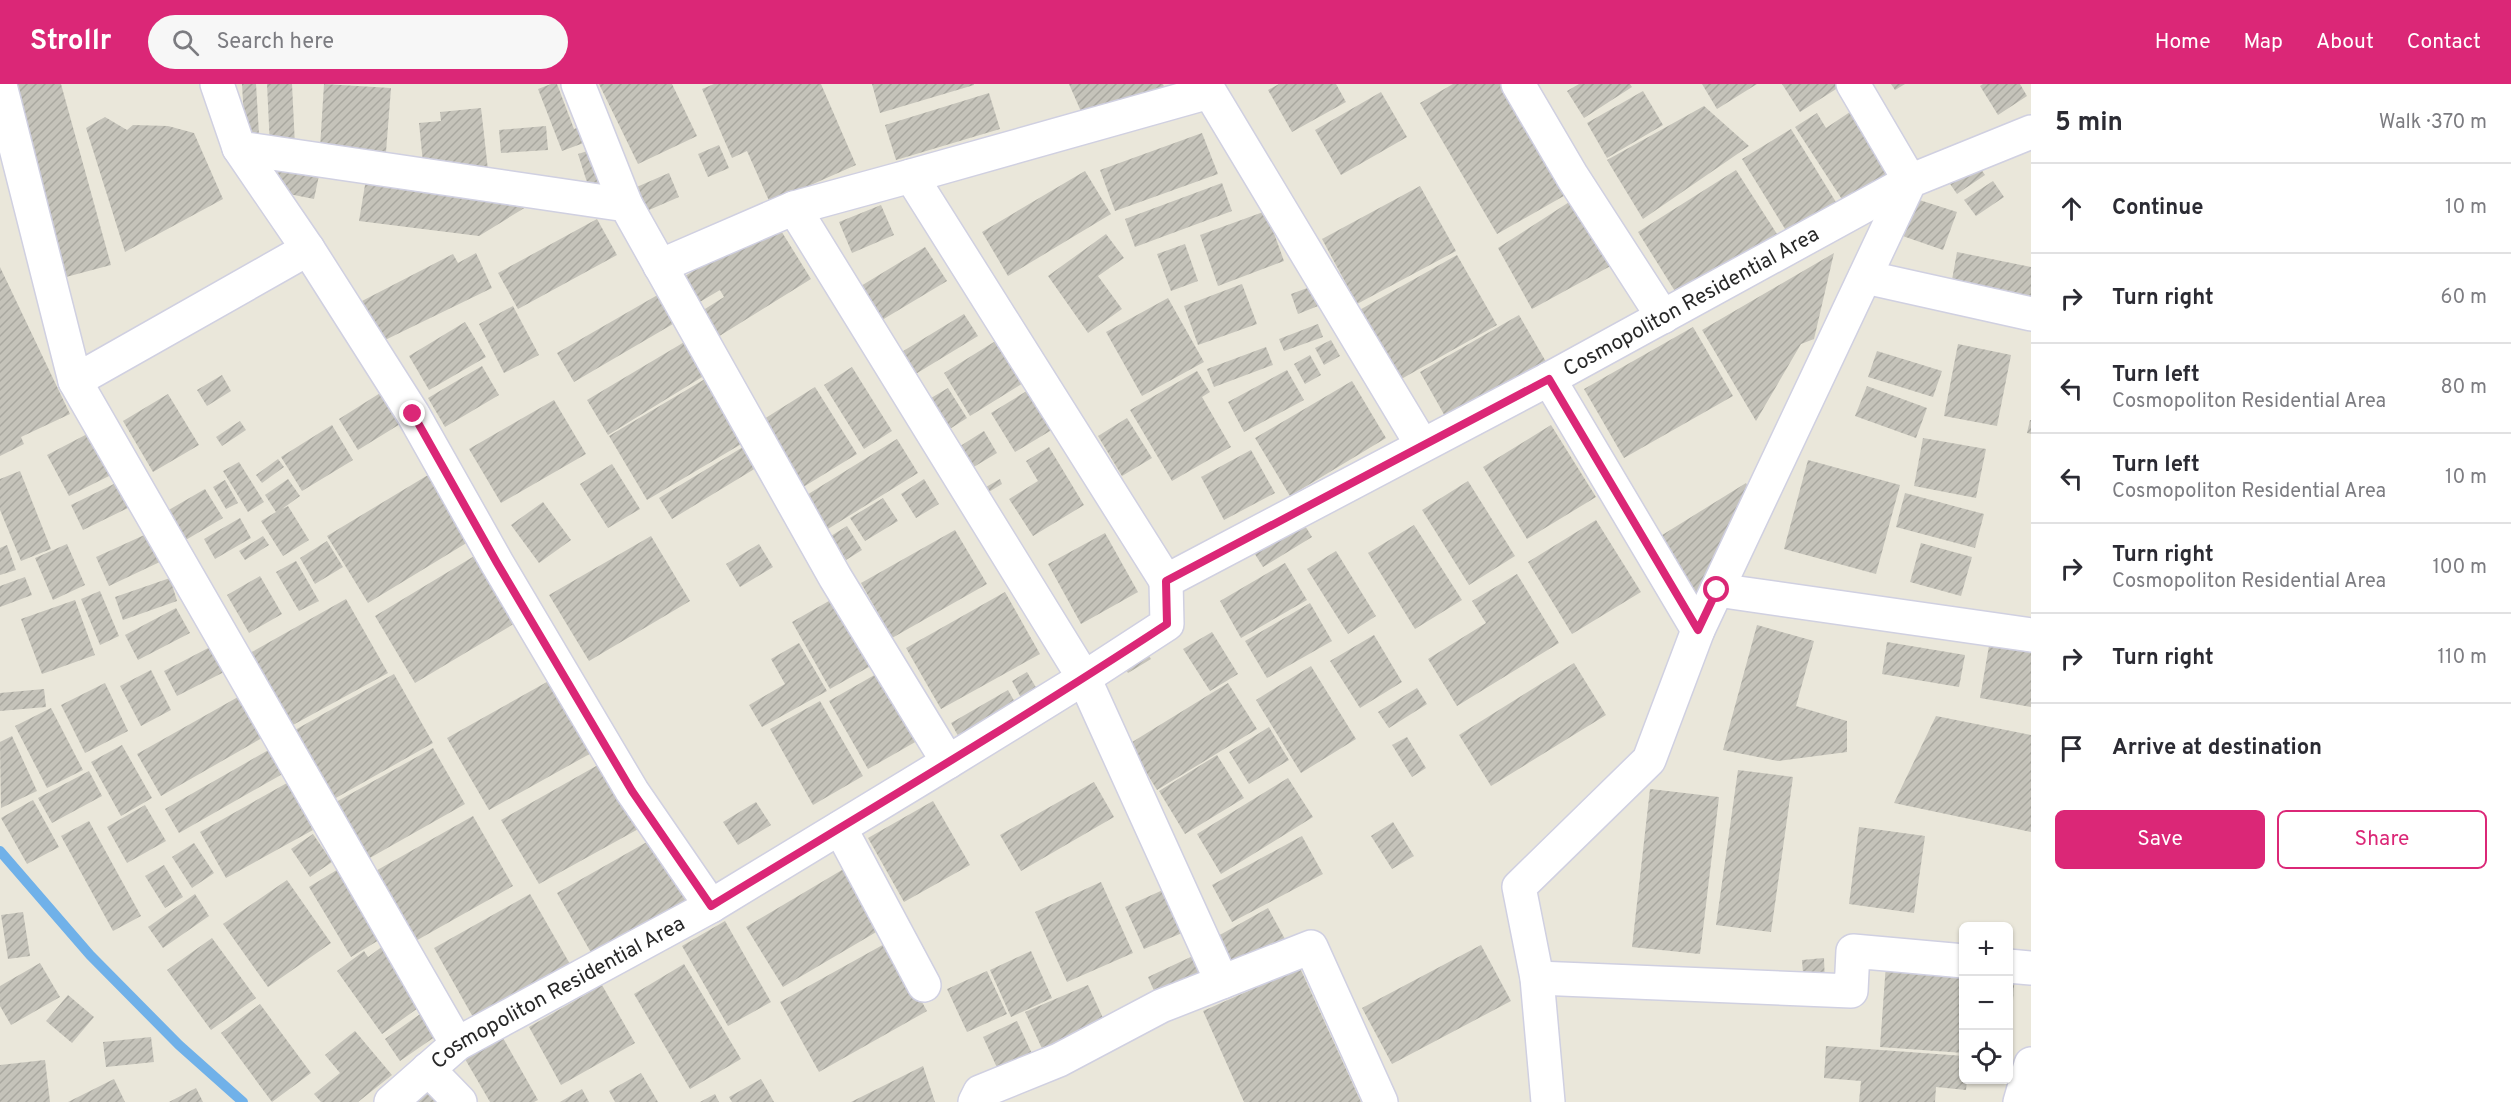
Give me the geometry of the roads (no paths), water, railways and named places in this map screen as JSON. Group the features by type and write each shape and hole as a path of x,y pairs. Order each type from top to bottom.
{"street":[{"path":"217,84 238,148 308,249 413,414 497,563 632,791 711,906"},
{"path":"578,84 626,206 835,577 948,762"},
{"path":"1518,84 1572,176 1663,316"},
{"path":"1548,1102 1537,978 1519,887 1649,760 1698,630 1910,182 1853,84"},
{"path":"0,86 75,381 457,1044"},
{"path":"660,266 794,208 911,176 1207,88 1422,445"},
{"name":"Cosmopoliton Residential Area","path":"391,1102 457,1044 711,906 1084,678 1167,624 1166,581 1549,379 1910,182 2031,132"},
{"path":"238,148 626,206"},
{"path":"911,176 1166,581"},
{"path":"794,208 1084,678 1222,982"},
{"path":"75,381 308,249"},
{"path":"1865,277 2031,314"},
{"path":"1549,379 1698,630"},
{"path":"1717,590 2031,635"},
{"path":"840,828 924,985"},
{"path":"975,1102 980,1092 1059,1060 1161,1006 1311,946 1382,1102"},
{"path":"1537,978 1851,991 1853,951 1959,961"},
{"path":"2013,966 2031,968"},
{"path":"2020,1102 2031,1064"},
{"path":"428,1069 460,1102"}],"waterway":[{"path":"0,851 90,955 179,1045 243,1102"}]}
